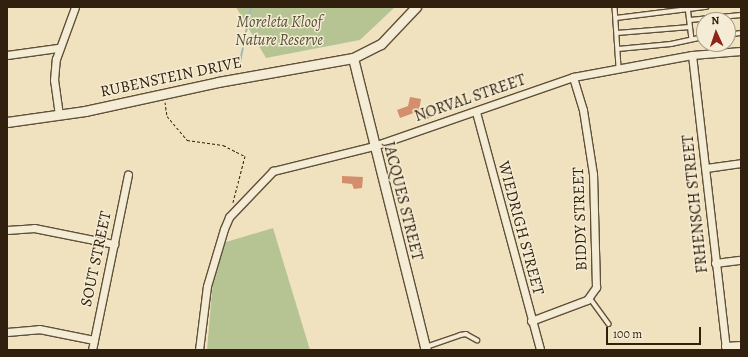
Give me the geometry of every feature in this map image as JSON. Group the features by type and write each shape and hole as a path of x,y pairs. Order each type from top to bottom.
{"street":[{"path":"59,115 54,80 58,48 75,7"},
{"name":"RUBENSTEIN DRIVE","path":"7,122 59,115 164,93 353,58 381,44 416,7"},
{"path":"7,55 58,48"},
{"name":"NORVAL STREET","path":"229,217 278,168 374,146 476,112 573,77 619,67 692,55 741,51"},
{"name":"FRHENSCH STREET","path":"692,55 706,168 725,348"},
{"name":"JACQUES STREET","path":"353,58 426,349"},
{"name":"BIDDY STREET","path":"573,77 588,137 595,192 596,280 590,298"},
{"name":"WIEDRIGH STREET","path":"476,112 540,350"},
{"path":"706,168 741,163"},
{"name":"SOUT STREET","path":"92,350 128,175"},
{"path":"199,350 206,286 229,217"},
{"path":"7,230 38,228 114,244"},
{"path":"715,262 741,260"},
{"path":"531,321 590,298"},
{"path":"7,332 39,329 94,340"},
{"path":"725,348 741,345"}],"lane":[{"path":"615,7 619,67"},
{"path":"616,18 706,7"},
{"path":"688,9 692,38"},
{"path":"690,20 741,15"},
{"path":"617,33 690,27"},
{"path":"618,49 671,44 696,38"},
{"path":"590,298 609,324"},
{"path":"426,349 460,335 466,334 477,340"}],"path":[{"path":"164,93 167,116 187,140 223,145 245,156 229,217"}],"green space":[{"name":"Moreleta Kloof Nature Reserve","path":"236,7 395,7 360,40 266,58"},
{"path":"273,228 310,350 207,350 216,245"}],"building":[{"path":"410,97 421,99 419,111 400,118 397,110 408,106"},
{"path":"428,107 431,117 425,120 421,109"},
{"path":"342,176 363,177 362,188 354,189 352,184 342,183"}],"waterway":[{"path":"240,62 251,7"}]}
